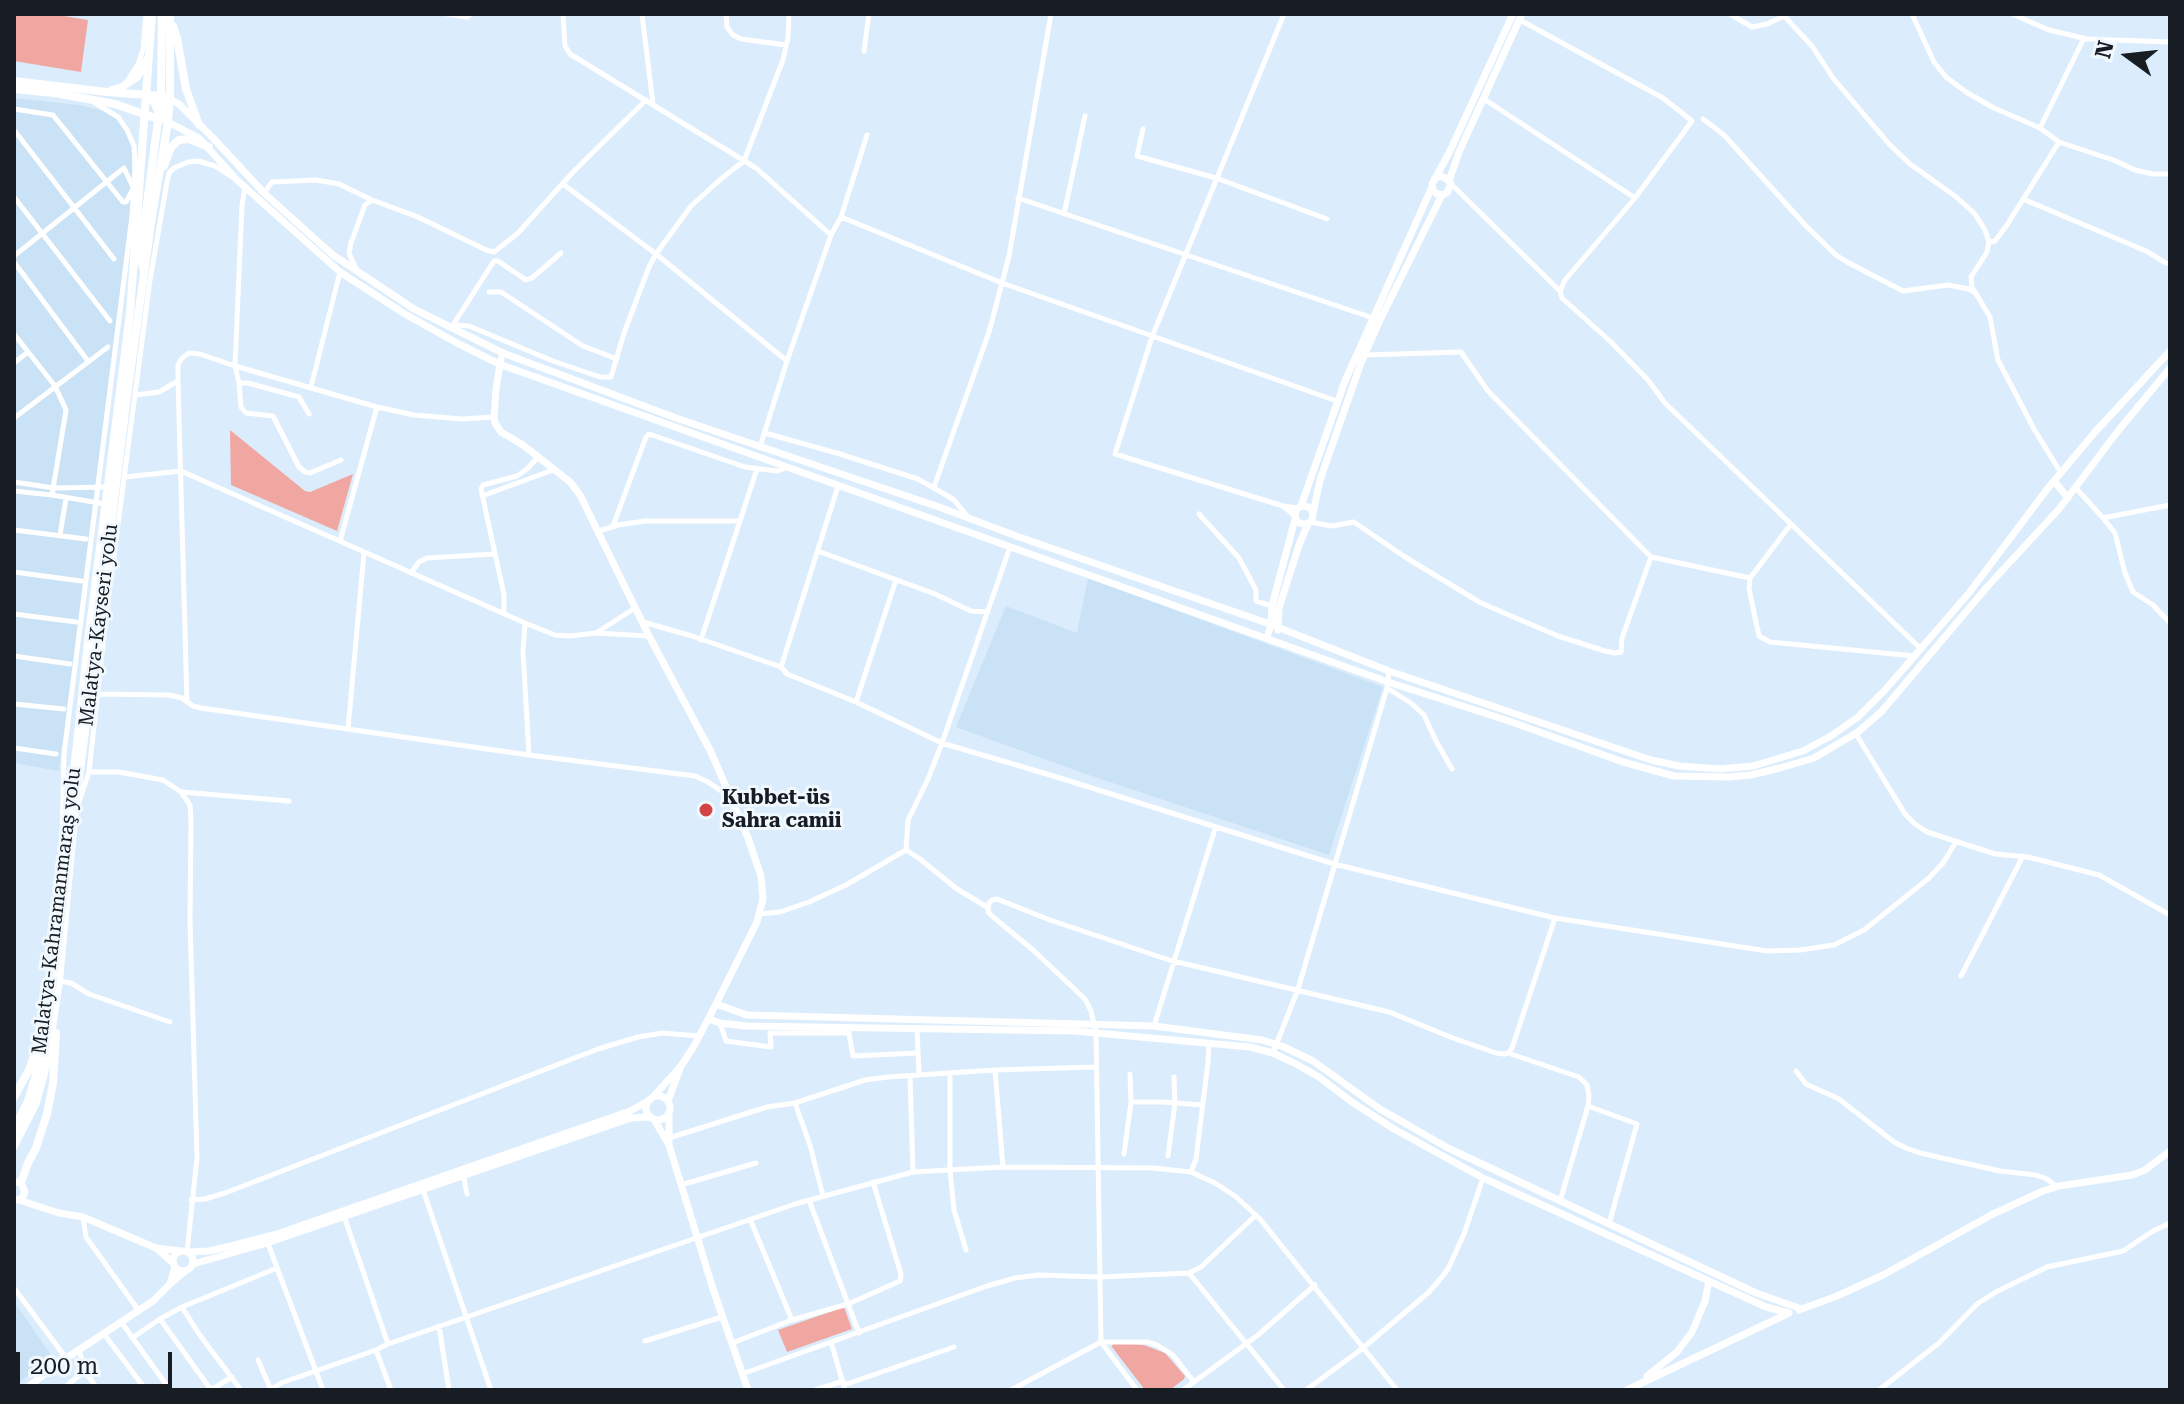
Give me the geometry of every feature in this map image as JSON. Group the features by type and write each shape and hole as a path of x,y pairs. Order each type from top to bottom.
{"highway":[{"name":"Malatya-Kahramanmaraş yolu","path":"14,1129 28,1101 38,1068 47,1019 100,504 130,313 152,14"},
{"path":"169,15 177,38 186,89 199,125"},
{"name":"Malatya-Kayseri yolu","path":"14,1146 32,1111 47,1062 59,981 74,819 133,352 158,182 169,15"},
{"path":"107,92 137,77 150,54"},
{"path":"14,81 107,92 165,94"},
{"path":"14,89 115,104 143,119 161,122"},
{"path":"144,273 140,256 161,122 157,107 146,95"},
{"path":"158,182 171,147 179,140 189,139 209,147"},
{"path":"135,168 142,144"},
{"path":"20,1185 36,1148 53,1083 59,981"},
{"path":"14,1097 29,1070 47,1019"}],"main road":[{"path":"1276,607 1312,519 1320,480 1365,355 1418,241 1449,190 1459,152 1518,16"},
{"path":"1271,638 1297,512 1345,381 1434,182 1518,16"},
{"path":"165,94 179,104 264,193 333,255 414,309 503,353 760,447 1275,627 1389,671 1651,760 1679,766 1720,769 1753,766 1803,751 1858,717 1969,593 2096,431 2170,351"},
{"path":"161,122 199,138 237,180 340,272 405,314 499,364 1271,638 1387,685 1506,720 1623,762 1674,776 1751,775 1814,758 1856,734 1882,711 1987,587 2068,498 2170,368"},
{"path":"1444,195 1434,192 1434,182 1441,176 1450,183"},
{"path":"503,353 499,364 494,417 501,432 570,482 580,495 649,636 711,752 761,876 763,899 740,960 681,1066 668,1101 669,1141 681,1185 748,1390"},
{"path":"2069,463 2081,480"},
{"path":"2054,481 2068,498"},
{"path":"1297,512 1310,508 1312,519"},
{"path":"1297,512 1302,525 1312,519"},
{"path":"716,1004 747,1015 1154,1026 1240,1036 1313,1061 1380,1109 1438,1143 1756,1293 1802,1309"},
{"path":"708,1019 745,1026 1096,1033 1275,1049 1394,1129 1483,1178 1766,1307 1789,1313"},
{"path":"669,1141 646,1109 681,1066"},
{"path":"193,1264 422,1187 630,1111 652,1098 662,1097 668,1101"},
{"path":"462,1172 631,1118 663,1120 669,1114"},
{"path":"1627,1390 1762,1324 1883,1275 1993,1214 2043,1191 2132,1175 2145,1170 2170,1151"},
{"path":"20,1185 17,1201 83,1217 156,1248 209,1251 266,1240"},
{"path":"20,1185 38,1205"},
{"path":"156,1248 179,1271 185,1271"},
{"path":"24,1390 66,1358 153,1301 193,1264 193,1257 185,1252"},
{"path":"170,1284 174,1257 185,1252"},
{"path":"1636,1385 1677,1352 1692,1332 1705,1301 1709,1281"}],"street":[{"path":"122,87 138,64 143,50 146,14"},
{"path":"447,14 467,17 471,14"},
{"path":"563,14 565,46 570,54 767,176 831,235"},
{"path":"642,14 653,105"},
{"path":"726,14 727,27 733,35 741,39 786,45"},
{"path":"451,329 458,325 469,326 553,361 611,377 624,333 656,254 691,206 744,161 783,60 789,14"},
{"path":"864,51 869,14"},
{"path":"934,487 989,332 1002,283 1051,14"},
{"path":"1284,14 1152,337 1115,454 1297,512"},
{"path":"1730,14 1752,27 1786,16 1889,144 1975,214 1989,242 1987,252 1971,277 1975,292 1990,317 1998,360 2061,473"},
{"path":"1912,14 1934,62 1946,77 1966,92 2040,128 2059,142 2135,170 2170,174"},
{"path":"2012,14 2049,30 2084,38 2170,42"},
{"path":"1518,16 1663,98 1692,121 1635,198 1565,280 1560,291"},
{"path":"2040,128 2084,38"},
{"path":"14,491 53,492 102,487 135,168 134,146 118,117 85,98"},
{"path":"1484,99 1635,198"},
{"path":"264,193 272,182 316,180 339,184 494,252 517,234 574,171 646,100"},
{"path":"14,109 53,115 123,202 134,188"},
{"path":"1064,214 1085,116"},
{"path":"1703,119 1724,135 1806,226 1847,262 1903,291 1948,285 1975,292"},
{"path":"1143,129 1137,156 1216,178 1327,219"},
{"path":"14,130 114,259"},
{"path":"760,447 867,135"},
{"path":"1989,242 1995,241 2059,142"},
{"path":"74,819 89,772 150,280 169,173 179,165 198,161 215,166 237,180"},
{"path":"14,256 124,168 134,188"},
{"path":"1450,183 1560,291 1565,303 1611,342 1648,380 1665,403 1918,652"},
{"path":"563,184 656,254 787,361"},
{"path":"246,187 242,205 235,366 241,407 246,413 273,416 299,467 305,472 310,473 341,460"},
{"path":"1444,195 1464,199"},
{"path":"14,197 110,321"},
{"path":"1018,198 1373,318"},
{"path":"2023,199 2146,251 2166,263"},
{"path":"358,274 349,253 353,233 365,205 372,200"},
{"path":"841,217 1002,283 1334,400"},
{"path":"451,329 494,261 526,280 561,253"},
{"path":"14,262 88,361"},
{"path":"311,387 340,272"},
{"path":"489,292 501,292 583,346 617,359"},
{"path":"14,334 55,386 66,410 53,492"},
{"path":"14,418 108,347"},
{"path":"14,363 28,352"},
{"path":"133,352 135,395"},
{"path":"1365,355 1461,352 1488,391 1651,557 1750,578"},
{"path":"187,702 178,381 178,365 182,358 189,353 200,354 377,407 414,415 462,419 494,417"},
{"path":"135,395 159,392 178,381"},
{"path":"239,383 299,397 309,414"},
{"path":"340,541 377,407"},
{"path":"765,433 918,479 953,499 970,519"},
{"path":"613,526 649,434 757,469 777,471 789,467"},
{"path":"697,450 701,437"},
{"path":"504,614 504,595 481,489 483,485 517,476 538,457"},
{"path":"701,640 757,469"},
{"path":"482,496 553,470"},
{"path":"125,477 181,471 555,635 596,633 649,636"},
{"path":"14,482 66,498 100,504"},
{"path":"781,667 839,485"},
{"path":"2075,487 2115,533 2133,592 2153,605 2170,623"},
{"path":"60,535 66,498"},
{"path":"2103,518 2170,505"},
{"path":"1199,514 1239,558 1256,590 1256,601 1276,607"},
{"path":"1312,519 1325,525 1354,522 1481,603 1558,636 1615,653 1621,652 1622,638 1651,557"},
{"path":"599,531 645,521 739,521"},
{"path":"1791,524 1750,578 1756,630 1763,640 1918,652"},
{"path":"14,530 86,539"},
{"path":"906,850 908,820 942,743 1011,546"},
{"path":"818,551 935,594 971,611 988,612"},
{"path":"348,729 364,553"},
{"path":"411,573 419,562 427,558 495,554"},
{"path":"14,572 81,581"},
{"path":"856,702 896,580"},
{"path":"596,633 636,608"},
{"path":"14,614 76,622"},
{"path":"643,622 781,667 787,674 856,702 942,743 1334,864 1555,918 1767,951 1834,945 1864,930 1929,878 1956,842"},
{"path":"525,623 523,652 529,755"},
{"path":"14,656 70,664"},
{"path":"1275,1049 1298,989 1389,671"},
{"path":"1387,685 1424,715 1452,769"},
{"path":"98,694 177,696 201,708 695,776 731,797"},
{"path":"14,704 64,709"},
{"path":"1856,734 1905,814 1927,832 1995,854 2024,856 2107,878 2170,915"},
{"path":"14,748 56,754"},
{"path":"89,772 119,772 163,780 181,792 190,805 197,1158 185,1252"},
{"path":"181,792 289,801"},
{"path":"1154,1026 1215,829"},
{"path":"906,850 957,889 987,907 992,916 1085,999 1091,1011 1096,1033 1101,1342 1137,1390"},
{"path":"759,914 780,912 809,902 846,885 906,850"},
{"path":"1961,976 2024,856"},
{"path":"987,907 997,899 1174,961 1389,1012 1453,1038 1496,1053 1508,1053 1583,1080 1589,1089 1588,1106 1560,1201"},
{"path":"1508,1053 1555,918"},
{"path":"59,981 170,1022"},
{"path":"720,1023 726,1041 771,1047 770,1033 849,1033 853,1056 917,1053"},
{"path":"917,1028 919,1074"},
{"path":"191,1200 225,1193 598,1049 662,1033 699,1036"},
{"path":"1191,1172 1196,1159 1209,1042"},
{"path":"669,1141 767,1107 795,1103 865,1080 919,1074 1096,1067"},
{"path":"995,1070 1003,1167"},
{"path":"1796,1071 1806,1084 1839,1099 1906,1148 2000,1171 2036,1175 2057,1187"},
{"path":"950,1073 950,1170 954,1210 966,1250"},
{"path":"1124,1154 1131,1102 1130,1074"},
{"path":"910,1076 913,1172"},
{"path":"1168,1156 1175,1103 1174,1077"},
{"path":"1131,1102 1202,1105"},
{"path":"795,1103 823,1196"},
{"path":"1588,1106 1637,1124 1609,1224"},
{"path":"681,1185 756,1163"},
{"path":"258,1360 271,1390 281,1383 388,1344 750,1219 913,1172 1003,1167 1153,1168 1191,1172 1235,1196 1256,1215 1397,1390"},
{"path":"462,1172 467,1194"},
{"path":"1306,1390 1363,1348 1429,1292 1441,1278 1464,1234 1483,1178"},
{"path":"731,1343 792,1320 848,1304 897,1284 901,1274 873,1182"},
{"path":"422,1187 491,1390"},
{"path":"809,1200 859,1333"},
{"path":"344,1214 388,1344"},
{"path":"741,1374 1015,1278 1189,1273 1201,1267 1256,1215"},
{"path":"83,1217 86,1237 139,1311"},
{"path":"750,1219 792,1320"},
{"path":"1879,1390 1939,1343 1977,1304 1996,1292 2047,1267 2123,1251 2170,1223"},
{"path":"266,1240 323,1390"},
{"path":"132,1338 182,1307 277,1268"},
{"path":"1189,1273 1284,1390"},
{"path":"1183,1390 1245,1344 1315,1285"},
{"path":"14,1288 66,1358"},
{"path":"182,1307 241,1390"},
{"path":"645,1341 722,1317"},
{"path":"160,1319 211,1390 232,1377"},
{"path":"122,1323 170,1390"},
{"path":"439,1326 449,1390"},
{"path":"104,1334 146,1390"},
{"path":"831,1342 844,1385"},
{"path":"1011,1390 1101,1342 1147,1342 1165,1348 1194,1382"},
{"path":"815,1390 844,1385 954,1347"},
{"path":"79,1350 85,1371 98,1390"},
{"path":"376,1350 391,1390"},
{"path":"61,1390 85,1371"}],"shaded area":[{"path":"14,14 52,14 88,20 81,72 14,61"},
{"path":"14,98 79,105 108,112 126,130 132,145 132,198 59,771 14,763"},
{"path":"230,430 305,491 310,492 353,474 337,531 231,485"},
{"path":"1088,578 1383,687 1329,855 956,727 1006,606 1077,633"},
{"path":"14,1301 53,1358 14,1386"},
{"path":"844,1307 852,1329 787,1352 778,1330"},
{"path":"1113,1342 1144,1345 1165,1353 1185,1376 1184,1379 1170,1390 1145,1390 1112,1347"}],"place":[{"name":"Kubbet-üs Sahra camii","path":"706,810"}]}
